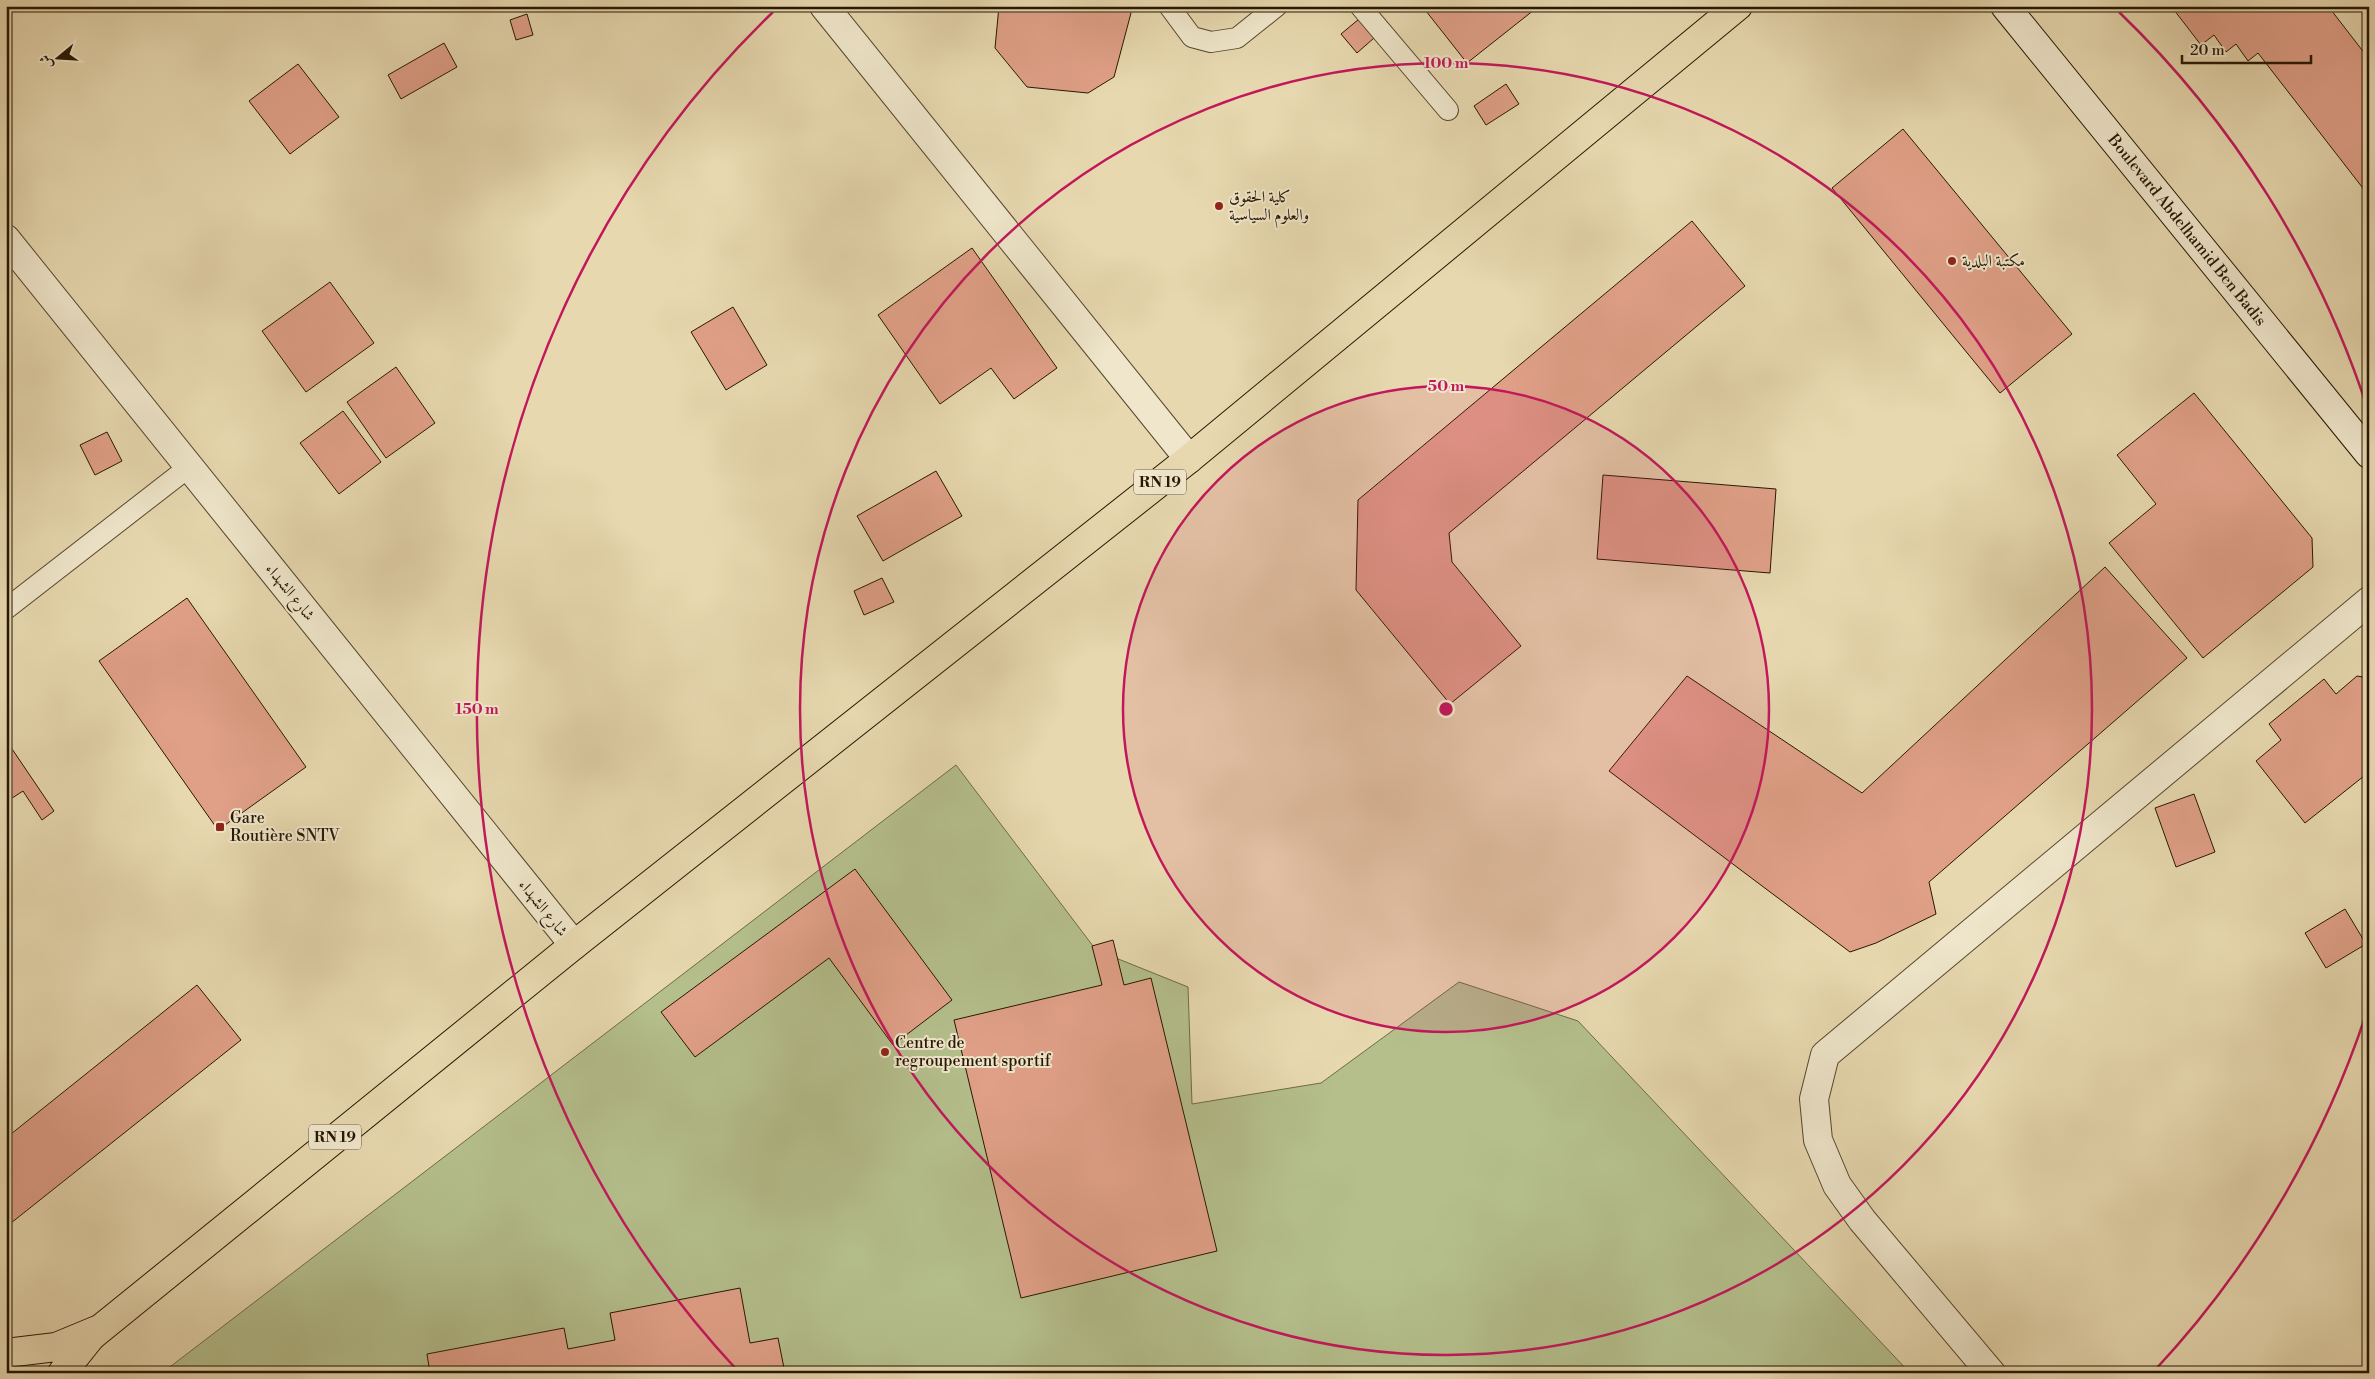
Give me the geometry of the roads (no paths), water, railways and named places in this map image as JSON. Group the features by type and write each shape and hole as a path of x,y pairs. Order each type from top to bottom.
{"main road":[{"name":"RN 19","path":"49,1373 97,1330 574,945 1189,459 1738,6"},
{"path":"6,1353 56,1347 97,1330"},
{"path":"62,1373 97,1330"}],"street":[{"path":"824,6 1189,459"},
{"name":"Boulevard Abdelhamid Ben Badis","path":"2004,6 2369,454"},
{"name":"شارع الشهداء","path":"6,239 574,945"},
{"path":"1991,1373 1862,1220 1837,1186 1818,1140 1814,1099 1825,1055 2369,601"}],"lane":[{"path":"1169,6 1192,37 1211,42 1237,38 1277,6"},
{"path":"1360,6 1448,110"},
{"path":"6,609 189,467"}],"place":[{"name":"كلية الحقوق والعلوم السياسية","path":"1219,206"},
{"name":"مكتبة البلدية","path":"1952,261"},
{"name":"Gare Routière SNTV","path":"220,827"},
{"name":"Centre de regroupement sportif","path":"885,1052"}]}
